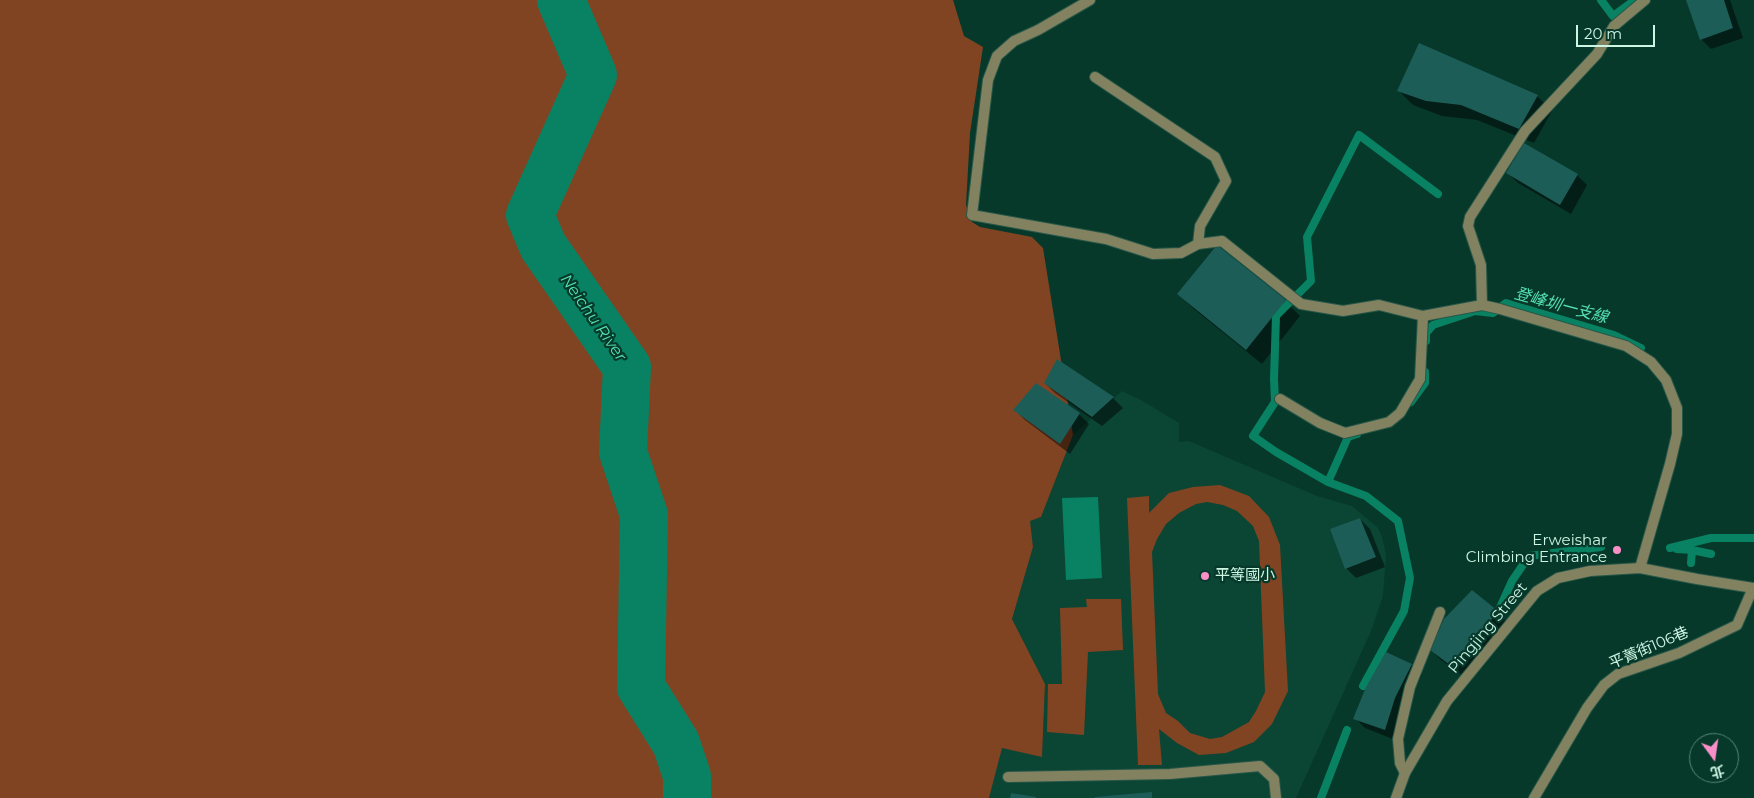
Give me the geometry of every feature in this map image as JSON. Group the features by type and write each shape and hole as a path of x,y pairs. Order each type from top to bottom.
{"street":[{"path":"1090,0 1038,30 1014,41 997,56 988,80 972,215 1106,239 1153,254 1181,253 1198,244 1222,242 1301,304 1343,311 1379,305 1423,316 1482,305 1509,311 1626,346 1651,362 1666,380 1677,408 1676,434 1654,524 1640,568"},
{"path":"1482,305 1481,265 1468,226 1470,217 1525,131 1597,54 1614,26 1645,0"},
{"path":"1095,77 1216,157 1226,181 1200,226 1198,244"},
{"path":"1280,399 1320,423 1345,433 1389,422 1400,413 1420,379 1423,316"},
{"name":"Pingjing Street","path":"1396,798 1405,773 1447,701 1537,591 1558,578 1590,571 1640,568 1753,588"},
{"name":"平菁街106巷","path":"1534,798 1587,708 1604,686 1618,674 1679,653 1737,625 1753,588"},
{"path":"1405,773 1400,763 1398,739 1410,687 1440,612"},
{"path":"1008,777 1170,774 1260,766 1274,778 1276,798"}],"shaded area":[{"path":"0,0 953,0 964,36 983,47 970,133 966,205 972,222 980,227 1032,237 1043,248 1073,435 1041,517 1030,521 1033,547 1012,619 1045,684 1042,757 1002,748 989,798 0,798"},
{"name":"平等國小","path":"1122,391 1179,423 1179,442 1189,441 1317,496 1352,506 1378,528 1382,537 1386,555 1383,596 1371,631 1296,798 989,798 1001,748 1042,756 1045,684 1012,619 1033,547 1029,521 1041,517 1073,435"},
{"path":"1220,485 1249,496 1269,517 1280,545 1288,691 1272,724 1254,742 1226,753 1199,755 1177,743 1159,729 1162,765 1138,765 1127,498 1149,496 1149,513 1169,493 1193,487","holes":["1207,502 1223,505 1237,511 1253,526 1259,541 1265,692 1249,722 1222,737 1210,739 1190,733 1178,721 1166,713 1158,694 1152,552 1166,524 1179,513 1196,504"]},
{"path":"1098,497 1102,578 1066,580 1062,498"},
{"path":"1086,599 1121,599 1123,650 1088,652 1084,735 1047,732 1048,684 1062,684 1060,608 1087,607"}],"building":[{"path":"1686,0 1724,0 1733,28 1700,40"},
{"path":"1419,43 1538,95 1519,129 1461,105 1426,101 1397,91"},
{"path":"1524,143 1578,174 1560,205 1506,173"},
{"path":"1217,245 1286,300 1246,350 1177,294"},
{"path":"1057,359 1114,397 1092,417 1044,383"},
{"path":"1036,383 1080,413 1060,444 1013,410"},
{"path":"1360,518 1376,557 1345,569 1330,529"},
{"path":"1472,590 1498,611 1454,668 1430,650 1444,619"},
{"path":"1386,652 1412,664 1395,698 1385,730 1353,719 1366,687"},
{"path":"1152,792 1152,798 1095,798 1095,797"},
{"path":"1011,793 1036,797 1036,798 1010,798"}],"waterway":[{"name":"Neichu River","path":"561,0 593,75 530,215 543,246 627,367 623,452 644,515 641,687 676,743 687,776 687,798"},
{"path":"1601,0 1613,16 1635,0"},
{"path":"1328,482 1276,452 1253,436 1275,402 1276,316 1311,281 1307,237 1359,135 1438,194"},
{"name":"登峰圳一支線","path":"1426,341 1426,333 1433,325 1475,311 1493,313 1506,303 1614,335 1641,348"},
{"name":"登峰圳一支線","path":"1411,402 1425,383 1425,372"},
{"name":"登峰圳一支線","path":"1357,434 1348,437 1328,482 1366,496 1398,521 1410,578 1404,611 1363,686"},
{"path":"1670,548 1711,538 1754,538"},
{"path":"1499,610 1512,581 1529,556 1601,547"},
{"path":"1677,549 1711,554"},
{"path":"1691,563 1692,550"},
{"name":"登峰圳一支線","path":"1321,798 1347,730"}],"place":[{"name":"Erweishar Climbing Entrance","path":"1617,550"},
{"name":"平等國小","path":"1205,576"}]}
